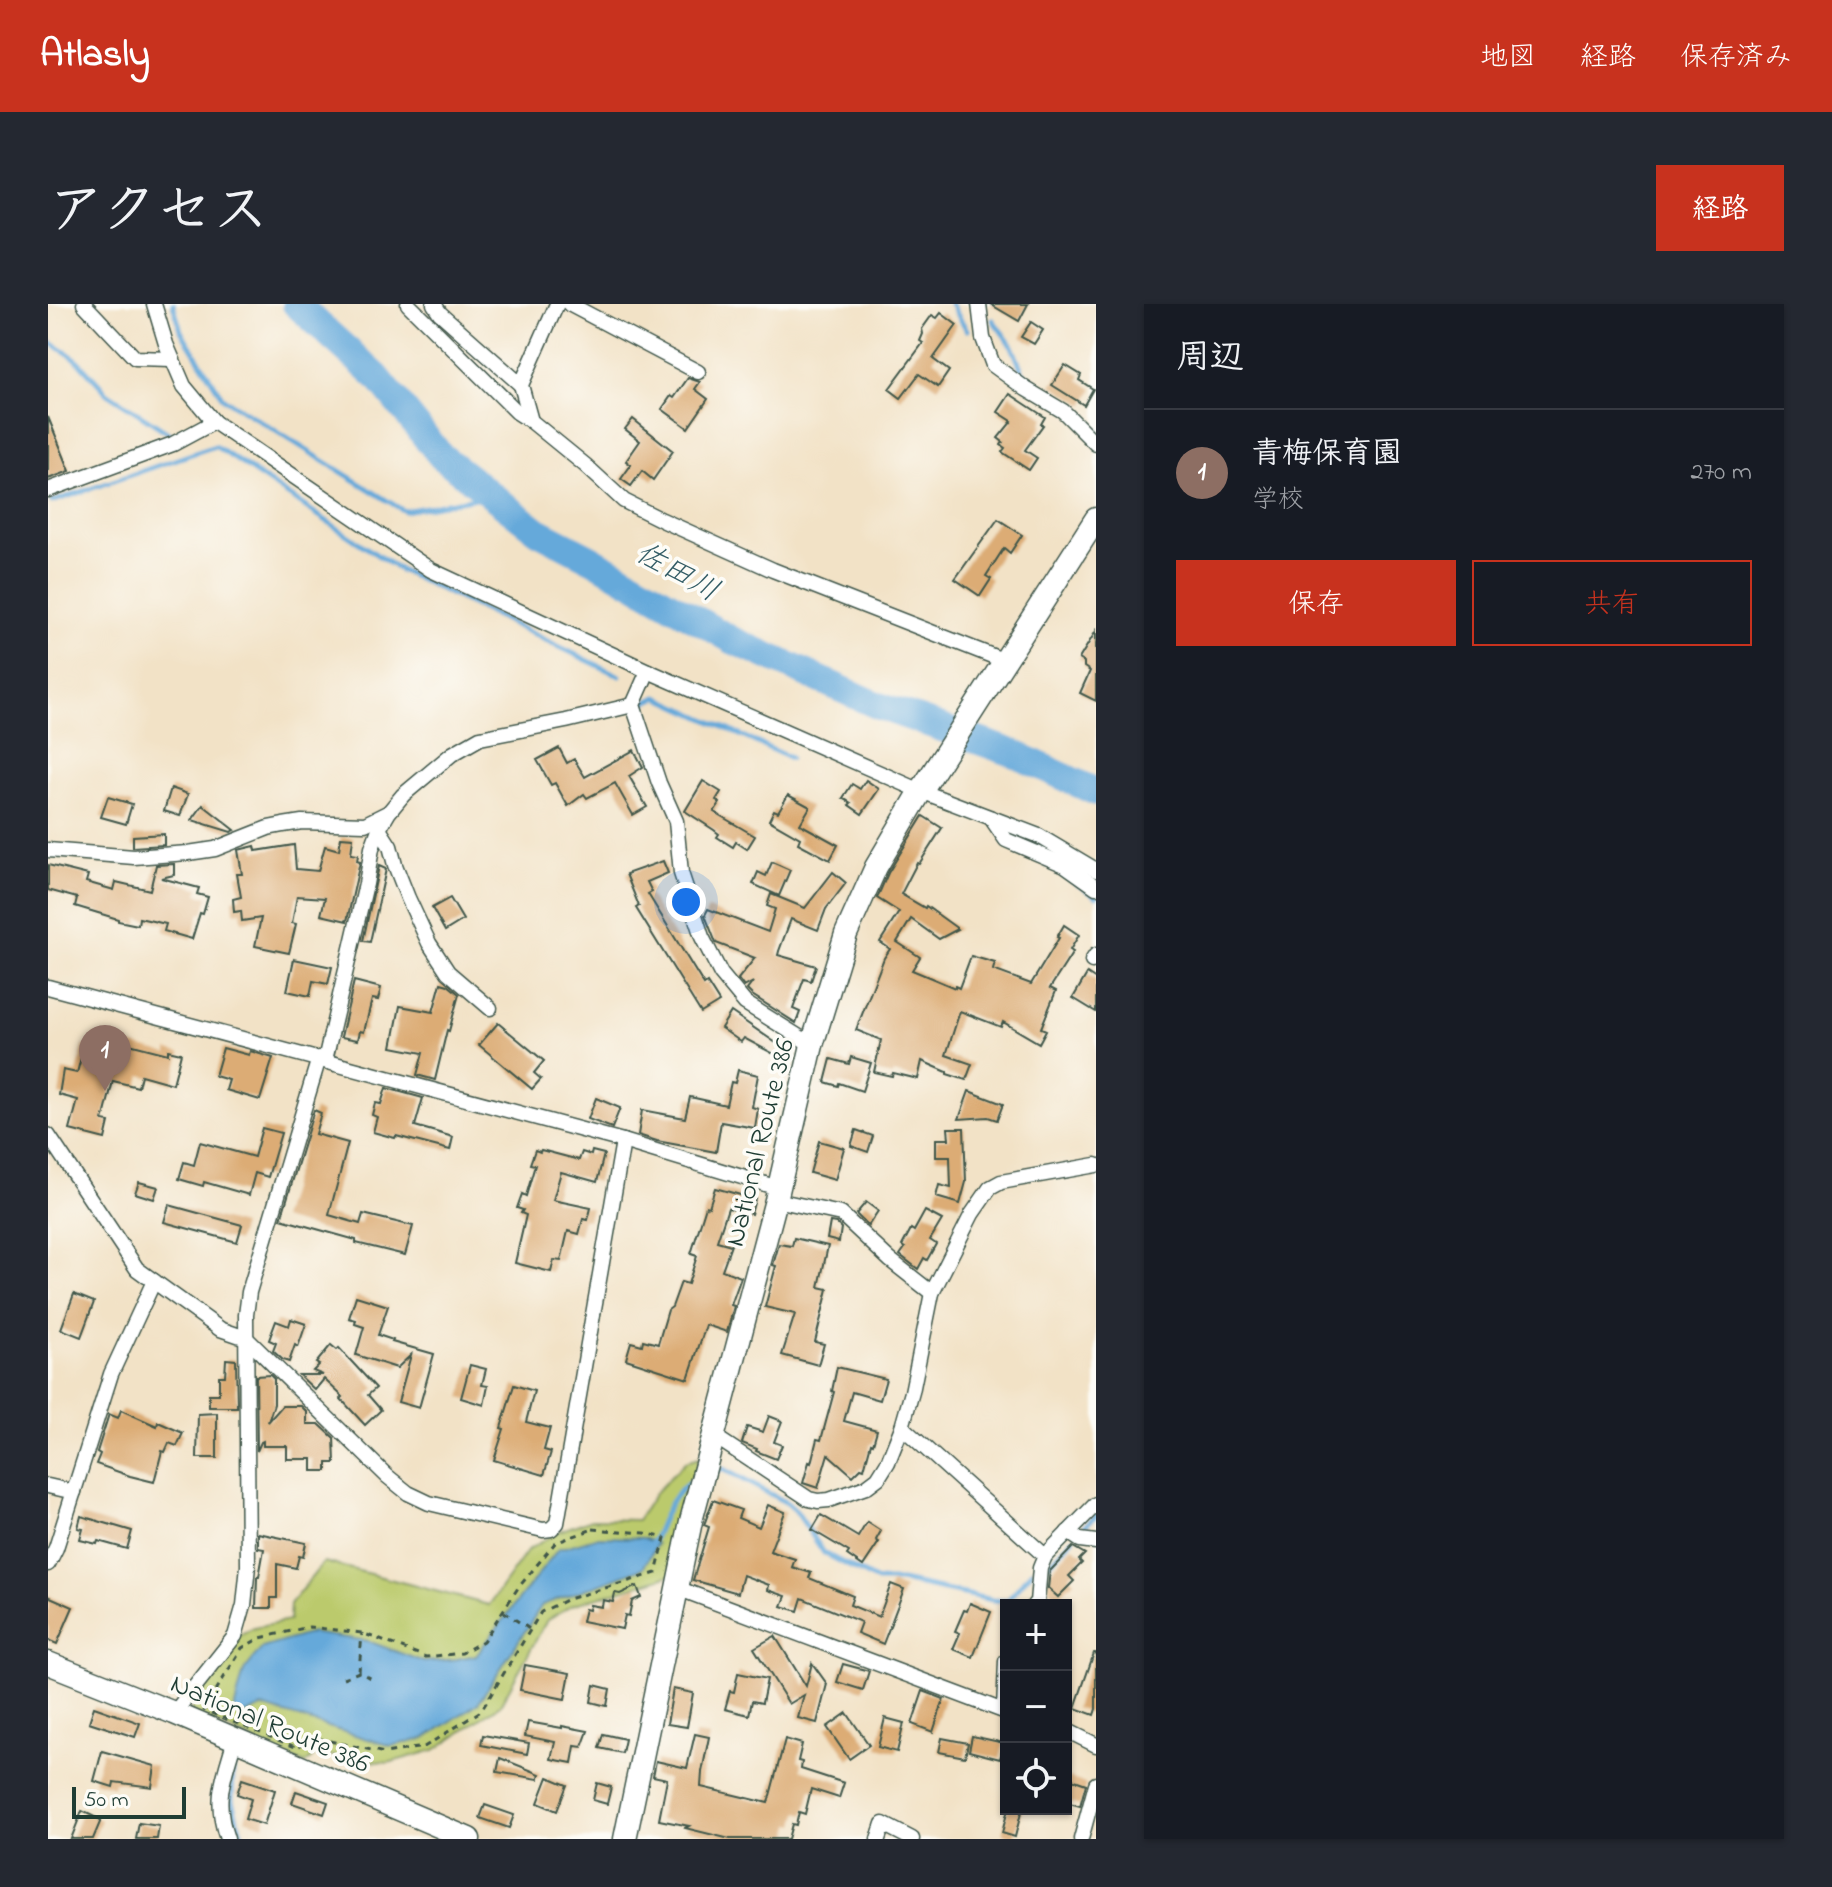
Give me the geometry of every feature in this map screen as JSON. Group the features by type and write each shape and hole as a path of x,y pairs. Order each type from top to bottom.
{"highway":[{"name":"National Route 386","path":"625,1839 691,1521 777,1194 812,1045 846,934 876,867 924,786 1096,519"},
{"name":"National Route 386","path":"48,1663 174,1713 469,1839"}],"street":[{"path":"84,304 135,358 172,359"},
{"path":"154,304 184,386 214,422 431,570 648,671 1039,836 1096,870"},
{"path":"408,304 517,412 585,465 624,501 773,570 1005,661"},
{"path":"434,304 440,313 521,385 531,421"},
{"path":"521,385 557,304"},
{"path":"569,304 698,372"},
{"path":"979,304 983,338 993,365 1063,411 1096,444"},
{"path":"48,490 173,444 214,422"},
{"path":"648,671 633,705 659,783 676,821 681,873 702,937 721,974 745,1003 812,1045"},
{"path":"174,1713 235,1636 244,1605 248,1566 246,1315 249,1292 322,1059 379,829 389,812 418,781 452,754 480,738 633,705"},
{"path":"48,850 134,857 188,853 215,849 268,828 302,822 365,824 389,812"},
{"path":"991,818 1006,840 1065,865 1096,887"},
{"path":"379,829 390,846 403,887 429,943 448,972 490,1008"},
{"path":"48,987 623,1141 841,1214 890,1260 932,1293"},
{"path":"48,1135 137,1269 220,1329 246,1338 408,1493 429,1503 543,1530 551,1529 557,1523 623,1141"},
{"path":"713,1440 809,1499 829,1500 866,1487 878,1478 888,1462 902,1427 932,1293 972,1214 990,1188 1001,1182 1096,1165"},
{"path":"48,1564 56,1548 111,1374 154,1281"},
{"path":"902,1427 1045,1556"},
{"path":"48,1486 74,1492"},
{"path":"1037,1599 1040,1568 1045,1556 1096,1504"},
{"path":"1068,1532 1080,1540 1096,1542"},
{"path":"677,1588 1000,1710"},
{"path":"1072,1733 1096,1745"},
{"path":"227,1839 219,1796 235,1739"},
{"path":"1081,1839 1096,1784"},
{"path":"878,1839 883,1824 912,1839"}],"path":[{"path":"593,1529 645,1533 665,1538 656,1573 568,1599 541,1612 531,1630 481,1711 424,1747 385,1753 307,1736 298,1748 204,1710 242,1648 260,1638 309,1627 362,1633 426,1657 462,1653 483,1641 518,1588 555,1543 593,1529"},
{"path":"502,1611 531,1630"},
{"path":"359,1672 362,1633"},
{"path":"343,1678 359,1672 372,1679"}],"green space":[{"path":"699,1458 674,1574 572,1605 547,1620 500,1705 435,1750 388,1763 316,1754 305,1764 190,1712 239,1636 254,1628 289,1621 290,1604 324,1562 489,1605 528,1550 557,1532 592,1519 637,1520 656,1492 685,1462"}],"water":[{"path":"599,1537 644,1538 657,1544 643,1568 542,1605 478,1703 424,1739 391,1746 262,1707 247,1714 233,1714 244,1671 262,1648 311,1633 368,1641 424,1662 476,1655 558,1549"}],"building":[{"path":"990,304 1028,304 1019,321"},
{"path":"941,313 957,325 933,359 949,371 938,387 919,374 901,398 889,389 923,343 920,341 922,329 932,315 937,318"},
{"path":"1031,322 1043,330 1034,344 1021,337"},
{"path":"1065,365 1081,375 1079,380 1093,389 1084,405 1052,385"},
{"path":"688,378 700,382 695,389 708,399 688,428 662,409"},
{"path":"1010,394 1045,417 1043,425 1025,450 1037,458 1029,470 1002,452 1005,448 998,438 1012,421 998,412"},
{"path":"48,417 70,471 48,479"},
{"path":"633,419 673,451 653,480 642,471 631,486 621,479 631,465 626,461 640,441 625,429"},
{"path":"998,519 1022,535 1010,553 1004,548 986,576 991,579 980,596 955,579"},
{"path":"1096,631 1096,701 1080,693 1090,671 1079,659"},
{"path":"559,748 567,763 574,759 585,777 634,750 643,767 629,776 647,807 633,815 615,783 587,798 584,794 568,806 537,760"},
{"path":"866,780 879,789 862,814 843,798 852,784 860,789"},
{"path":"703,781 721,792 716,800 720,803 714,812 755,836 747,849 736,842 733,847 685,811"},
{"path":"171,788 188,794 180,816 164,811"},
{"path":"788,795 810,807 800,824 838,845 830,860 798,843 800,838 769,820"},
{"path":"108,797 132,804 126,824 101,817"},
{"path":"203,805 235,830 231,832 192,820"},
{"path":"923,816 942,828 917,863 901,894 926,906 958,929 939,939 911,919 897,942 920,957 912,970 959,988 971,956 995,963 993,970 1031,984 1064,925 1079,935 1070,950 1073,952 1050,988 1056,991 1041,1028 1046,1030 1039,1043 1003,1022 1001,1027 960,1011 946,1055 972,1064 966,1080 922,1061 918,1079 874,1072 881,1040 856,1030 890,949 880,942 899,912 877,898 888,873"},
{"path":"164,834 164,845 133,847 133,836"},
{"path":"341,837 353,838 351,854 358,855 357,861 360,862 347,921 321,915 325,898 297,896 292,923 296,924 289,953 255,946 261,918 242,921 241,911 234,912 233,899 241,897 237,874 242,874 238,850 255,846 256,851 294,845 296,869 318,871 325,846 339,850"},
{"path":"663,861 668,873 647,882 652,892 648,894 704,985 707,983 719,1002 701,1013 636,908 639,906 626,874"},
{"path":"772,862 790,870 779,896 753,884 758,872 766,876"},
{"path":"174,864 174,875 161,878 199,888 197,894 208,897 192,939 164,931 166,924 139,918 138,925 118,921 75,906 77,898 48,890 48,865 88,875 86,882 114,890 116,882 150,890 156,865"},
{"path":"379,866 386,869 370,942 363,941"},
{"path":"833,872 846,883 826,909 818,930 791,919 778,955 816,966 811,981 804,979 793,1009 800,1012 796,1023 752,995 747,990 753,982 744,987 738,979 755,958 716,943 705,915 708,909 768,932 775,909 767,906 771,894 805,908"},
{"path":"450,898 463,920 445,931 432,908"},
{"path":"294,959 332,967 328,984 313,981 310,996 287,991"},
{"path":"1087,974 1096,980 1096,1012 1073,998"},
{"path":"354,981 381,988 378,1000 372,999 364,1032 360,1031 358,1040 341,1037"},
{"path":"441,983 459,994 435,1080 417,1075 423,1053 392,1047 400,1006 433,1012"},
{"path":"731,1012 792,1054 787,1061 744,1038 741,1042 721,1028"},
{"path":"498,1023 544,1061 534,1073 541,1079 532,1089 479,1045"},
{"path":"94,1035 168,1054 168,1050 181,1053 173,1084 141,1075 138,1087 113,1081 103,1121 109,1122 105,1139 70,1130 78,1100 59,1095 63,1070 77,1073 84,1046 91,1048"},
{"path":"223,1048 273,1058 260,1100 226,1090 229,1080 215,1076"},
{"path":"851,1057 871,1063 862,1091 825,1082 831,1059 849,1064"},
{"path":"738,1070 758,1075 752,1107 758,1109 755,1128 721,1122 716,1152 638,1135 642,1110 685,1118 690,1097 726,1105 731,1082 735,1083"},
{"path":"386,1088 423,1098 415,1126 453,1137 450,1150 373,1132 377,1117 372,1115 375,1103 381,1104"},
{"path":"969,1091 1003,1104 997,1120 988,1117 959,1119"},
{"path":"596,1098 620,1108 612,1128 588,1119"},
{"path":"314,1110 321,1113 315,1134 348,1143 329,1215 360,1224 363,1214 413,1226 405,1255 281,1219"},
{"path":"262,1128 281,1133 268,1177 255,1173 249,1195 204,1182 203,1186 179,1179 184,1162 194,1165 200,1142 254,1157"},
{"path":"948,1128 964,1128 966,1182 960,1204 936,1197 939,1185 951,1188 950,1157 936,1157 936,1139 949,1139"},
{"path":"856,1130 873,1136 868,1152 851,1146"},
{"path":"819,1141 844,1148 835,1180 810,1173"},
{"path":"535,1150 579,1160 582,1152 604,1154 597,1182 561,1172 553,1200 591,1208 588,1220 583,1219 579,1234 568,1231 561,1261 554,1260 551,1272 515,1263 526,1215 517,1208 522,1194 526,1196 535,1165 530,1164"},
{"path":"139,1182 158,1187 154,1199 135,1193"},
{"path":"715,1188 755,1199 751,1214 728,1208 717,1241 731,1245 722,1270 741,1277 731,1305 734,1306 727,1332 706,1325 688,1379 626,1359 631,1342 642,1345 643,1340 658,1344 668,1310 681,1282 688,1284 697,1256 691,1254"},
{"path":"866,1202 878,1211 868,1226 856,1214"},
{"path":"169,1205 242,1225 237,1242 164,1222"},
{"path":"925,1211 942,1220 930,1240 936,1244 918,1269 900,1255 911,1229 914,1231"},
{"path":"830,1222 841,1228 839,1242 827,1239"},
{"path":"794,1238 828,1246 819,1287 828,1289 815,1342 824,1344 818,1365 782,1355 795,1314 765,1307 779,1244 792,1246"},
{"path":"74,1294 94,1302 81,1337 61,1329"},
{"path":"356,1296 388,1306 378,1335 434,1354 419,1408 398,1402 411,1355 397,1368 356,1355 364,1327 349,1318"},
{"path":"291,1319 306,1324 289,1362 273,1351 276,1343 269,1340 276,1321 289,1326"},
{"path":"331,1345 337,1350 339,1348 376,1388 368,1395 381,1410 365,1425 324,1379 315,1390 299,1375 323,1375 313,1371"},
{"path":"226,1359 236,1360 237,1407 209,1407 209,1394 219,1394 219,1376 225,1376"},
{"path":"470,1365 486,1369 482,1385 488,1386 484,1405 461,1398"},
{"path":"837,1367 886,1379 880,1400 852,1392 844,1421 877,1430 864,1469 861,1468 853,1476 828,1454 818,1488 803,1483 817,1439 821,1440 834,1392"},
{"path":"270,1375 274,1379 274,1404 268,1422 282,1406 301,1406 307,1412 307,1424 319,1424 334,1438 335,1463 327,1463 327,1471 312,1471 312,1459 287,1459 287,1446 263,1446 263,1441 257,1451 256,1376"},
{"path":"514,1385 534,1391 526,1422 550,1428 544,1450 551,1452 544,1475 494,1460"},
{"path":"121,1410 157,1426 158,1422 183,1433 177,1446 169,1443 165,1452 162,1451 154,1482 96,1464 109,1414 118,1418"},
{"path":"217,1413 217,1458 197,1458 198,1414"},
{"path":"769,1416 782,1421 774,1442 782,1445 776,1459 742,1443 747,1427 763,1432"},
{"path":"713,1500 741,1510 738,1518 759,1527 768,1505 785,1512 770,1551 795,1559 792,1567 811,1573 809,1578 853,1596 850,1605 879,1617 891,1584 904,1589 883,1644 857,1633 861,1622 802,1598 798,1611 782,1606 786,1596 768,1590 769,1585 743,1575 738,1593 693,1580 709,1527 704,1525"},
{"path":"821,1515 858,1537 867,1522 881,1531 876,1540 879,1542 863,1566 847,1555 849,1552 812,1530"},
{"path":"81,1516 132,1531 127,1549 98,1541 97,1544 80,1540 83,1529 78,1528"},
{"path":"258,1533 306,1543 303,1557 299,1556 296,1568 277,1564 277,1598 271,1598 271,1608 256,1608 257,1577 264,1549 258,1548"},
{"path":"1073,1547 1085,1554 1079,1560 1082,1563 1069,1576 1074,1581 1058,1597 1048,1588 1050,1571"},
{"path":"637,1586 641,1597 632,1601 622,1629 582,1621 585,1609 589,1610 590,1605 602,1607 603,1600 613,1602 615,1593 620,1594"},
{"path":"48,1596 73,1607 57,1644 48,1640"},
{"path":"970,1603 991,1612 973,1657 953,1649 960,1633 955,1631"},
{"path":"775,1636 806,1686 812,1663 827,1684 817,1723 798,1718 804,1695 789,1704 754,1648"},
{"path":"1094,1653 1096,1709 1094,1715 1075,1708"},
{"path":"843,1664 869,1671 863,1690 837,1682"},
{"path":"525,1665 570,1673 565,1699 520,1690"},
{"path":"738,1673 767,1679 762,1703 752,1701 749,1715 725,1709 730,1691 734,1692"},
{"path":"594,1685 610,1689 607,1706 591,1702"},
{"path":"673,1689 693,1693 687,1727 667,1724"},
{"path":"923,1691 944,1699 933,1732 912,1724"},
{"path":"94,1707 140,1723 135,1737 89,1722"},
{"path":"847,1713 869,1745 849,1759 827,1727"},
{"path":"885,1718 904,1723 897,1752 878,1747"},
{"path":"528,1722 588,1731 582,1747 575,1746 572,1763 551,1759 555,1742 525,1736"},
{"path":"603,1734 625,1739 622,1753 599,1748"},
{"path":"695,1734 709,1737 701,1787 768,1803 785,1739 802,1744 798,1761 802,1762 801,1769 844,1783 839,1798 811,1789 805,1814 799,1812 788,1839 730,1839 659,1820 667,1779 653,1776 656,1761 687,1768"},
{"path":"483,1735 529,1743 527,1754 481,1745"},
{"path":"972,1736 1000,1742 1000,1759 969,1751"},
{"path":"942,1738 968,1743 965,1757 939,1752"},
{"path":"102,1751 155,1766 152,1787 114,1782 113,1787 94,1781"},
{"path":"500,1758 540,1774 538,1779 497,1772"},
{"path":"548,1777 567,1785 557,1811 538,1803"},
{"path":"242,1779 275,1790 264,1825 245,1819 251,1799 237,1794"},
{"path":"1072,1779 1086,1784 1080,1806 1072,1804"},
{"path":"597,1783 611,1787 607,1804 593,1800"},
{"path":"296,1791 328,1802 324,1814 292,1803"},
{"path":"485,1805 514,1815 509,1828 480,1818"},
{"path":"82,1811 101,1820 93,1839 71,1839"},
{"path":"1006,1815 1020,1815 1015,1837 1002,1833"},
{"path":"139,1823 159,1826 157,1839 136,1839"}],"waterway":[{"path":"173,304 181,331 223,398 404,511 492,495"},
{"name":"佐田川","path":"296,304 377,377 441,456 538,531 732,640 879,706 1013,753 1096,792"},
{"path":"951,304 967,330"},
{"path":"993,320 1012,346 1023,373 1078,412 1096,431"},
{"path":"48,341 75,358 107,393 173,436"},
{"path":"52,502 215,446 398,569 620,676"},
{"path":"640,705 658,697 790,758"},
{"path":"1048,865 1096,896"},
{"path":"710,1475 723,1469 787,1503 796,1511 824,1553 877,1581 901,1581 1007,1601 1032,1571"},
{"path":"648,1547 673,1499 693,1481"},
{"path":"1085,1526 1096,1515"},
{"path":"1049,1564 1073,1539"},
{"path":"233,1766 232,1801 243,1839"}],"place":[{"name":"青梅保育園","path":"105,1091"}]}
